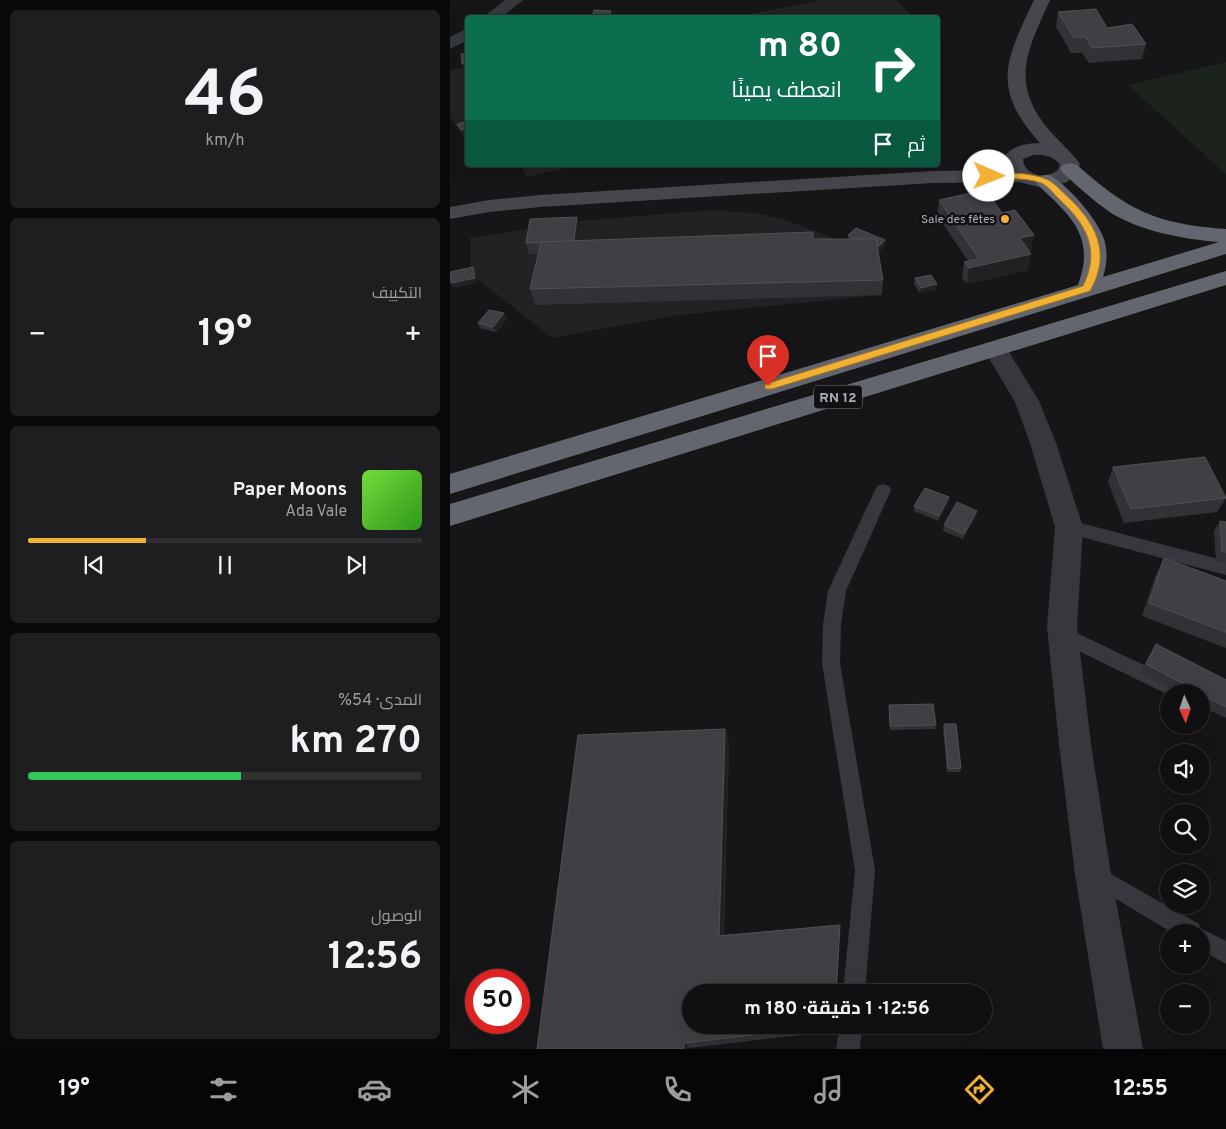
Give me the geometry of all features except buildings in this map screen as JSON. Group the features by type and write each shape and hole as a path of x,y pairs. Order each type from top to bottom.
{"highway":[{"path":"1066,162 1108,200 1124,211 1148,223 1184,232 1226,236"},
{"path":"1045,181 1077,211 1086,223 1096,249 1095,269 1087,288"},
{"path":"1077,211 1108,200"},
{"name":"RN 12","path":"450,484 1226,247"},
{"name":"RN 12","path":"450,515 996,350 1226,278"}],"main road":[{"path":"1023,176 1013,168 1022,131 1023,110 1015,68 1018,55 1042,0"},
{"path":"1023,110 1066,162"},
{"path":"933,177 1039,148 1056,152 1066,162"},
{"path":"450,213 489,206 540,201 933,177 1023,176 1045,181 1061,178 1066,162"}],"street":[{"path":"494,15 516,0"},
{"path":"450,44 465,35"},
{"path":"996,350 1027,401 1043,444 1069,527 1062,634 1093,874 1123,1049"}],"lane":[{"path":"855,984 865,870 831,663 832,625 837,592 883,490"},
{"path":"1069,527 1226,568"},
{"path":"1062,634 1165,684"},
{"path":"1093,874 1177,924"},
{"path":"1210,943 1226,953"},
{"path":"848,1049 850,1034"}],"shaded area":[{"path":"822,0 897,0 911,15 745,15"},
{"path":"1226,62 1226,174 1128,85"},
{"path":"465,67 465,138 450,117 450,70"},
{"path":"713,210 753,213 783,219 876,255 882,295 678,315 552,338 470,273 470,238 577,221"}],"place":[{"name":"Sale des fêtes","path":"1005,219"}],"route":[{"path":"768,386 1087,288 1093,276 1096,249 1086,223 1077,211 1045,181 1037,181 1023,176 989,176"}]}
